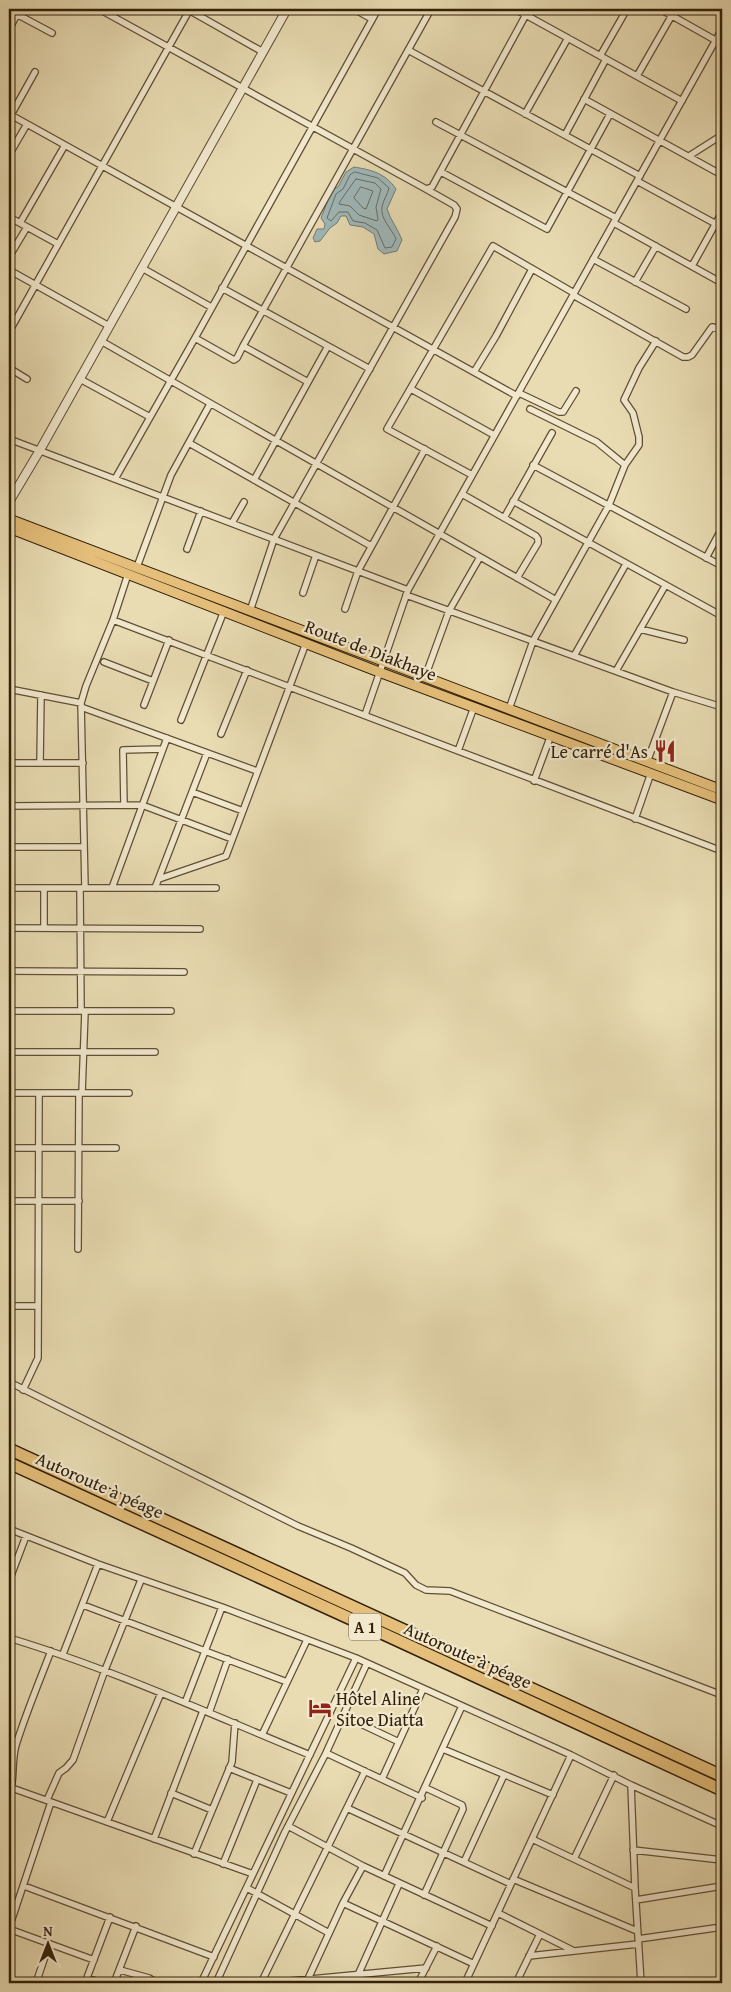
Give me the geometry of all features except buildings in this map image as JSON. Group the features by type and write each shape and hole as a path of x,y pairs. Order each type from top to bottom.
{"highway":[{"name":"A 1","path":"9,1449 722,1776"},
{"name":"Autoroute à péage","path":"9,1463 722,1790"}],"main road":[{"name":"Route de Diakhaye","path":"9,519 722,790"},
{"name":"Route de Diakhaye","path":"9,528 379,672 722,800"}],"street":[{"path":"99,9 426,189 454,205 457,212 420,283 274,539 250,611"},
{"path":"9,332 11,322 35,285 189,9 263,52"},
{"path":"9,502 101,342 287,9"},
{"path":"354,9 372,19"},
{"path":"115,479 196,338 378,9"},
{"path":"196,338 234,360 238,358 431,9"},
{"path":"515,9 527,12 568,38 682,101"},
{"path":"565,135 626,9"},
{"path":"660,9 722,44"},
{"path":"9,10 52,33"},
{"path":"426,189 432,187 441,172 483,90 527,12"},
{"path":"9,30 17,14"},
{"path":"637,76 672,16"},
{"path":"365,715 407,592 722,29"},
{"path":"526,114 568,38"},
{"path":"408,50 591,149 716,224"},
{"path":"35,72 10,115 518,395 563,412 576,391"},
{"path":"584,99 722,175"},
{"path":"441,172 547,228 610,114"},
{"path":"436,122 567,192 656,246 722,283"},
{"path":"9,156 27,124"},
{"path":"689,156 722,135"},
{"path":"20,223 65,145"},
{"path":"692,266 722,212"},
{"path":"9,217 58,244"},
{"path":"9,257 26,227"},
{"path":"472,475 387,429 493,246 683,357 688,357 692,354 712,327 722,329"},
{"path":"635,282 656,246"},
{"path":"593,259 686,309"},
{"path":"142,268 211,308"},
{"path":"474,372 496,336 532,269"},
{"path":"9,270 109,326"},
{"path":"222,288 370,369"},
{"path":"509,709 533,641 609,506 626,464 639,445 640,437 633,413 624,400 639,368 656,341"},
{"path":"101,342 556,600"},
{"path":"243,346 308,382"},
{"path":"254,480 328,346"},
{"path":"9,368 27,379"},
{"path":"80,379 150,417"},
{"path":"411,389 494,435"},
{"path":"137,567 171,475 210,404"},
{"path":"530,409 597,442 626,464"},
{"path":"504,518 552,433"},
{"path":"9,439 358,571 449,610 673,692 722,707"},
{"path":"189,443 371,546"},
{"path":"345,609 358,571 425,449"},
{"path":"533,465 722,566"},
{"path":"462,494 536,536 538,539 517,578"},
{"path":"513,501 722,616"},
{"path":"232,523 244,502"},
{"path":"187,550 201,511"},
{"path":"706,558 722,528"},
{"path":"303,593 316,555"},
{"path":"425,677 449,610 480,557"},
{"path":"574,656 626,564"},
{"path":"78,1249 79,1148 84,1052 80,971 84,847 82,705 86,686 113,620 128,574"},
{"path":"616,671 665,586"},
{"path":"182,720 224,611"},
{"path":"113,620 722,852"},
{"path":"640,629 684,640"},
{"path":"144,705 169,640"},
{"path":"158,879 226,856 306,643"},
{"path":"104,662 153,681"},
{"path":"220,734 247,670"},
{"path":"9,690 82,705 258,771"},
{"path":"647,762 673,692"},
{"path":"40,763 41,696"},
{"path":"458,751 474,707"},
{"path":"534,780 551,735"},
{"path":"112,888 167,738"},
{"path":"124,805 123,750 163,749"},
{"path":"155,888 207,753"},
{"path":"9,763 83,762"},
{"path":"635,819 651,773"},
{"path":"192,792 243,811"},
{"path":"9,806 142,805 232,839"},
{"path":"9,847 84,847"},
{"path":"9,888 216,888"},
{"path":"44,888 44,928"},
{"path":"9,928 200,929"},
{"path":"9,971 184,972"},
{"path":"9,1011 171,1012"},
{"path":"9,1052 155,1052"},
{"path":"9,1093 129,1093"},
{"path":"23,1390 38,1358 39,1093"},
{"path":"9,1148 116,1148"},
{"path":"9,1201 78,1201"},
{"path":"9,1306 38,1306"},
{"path":"9,1382 289,1522 405,1573 416,1585 426,1590 450,1591 722,1695"},
{"path":"9,1529 141,1580 222,1607 356,1658 614,1774 631,1784 722,1826"},
{"path":"9,1581 26,1536"},
{"path":"63,1654 98,1564"},
{"path":"94,1960 9,1929 58,1773 73,1760 105,1670 141,1580"},
{"path":"82,1605 287,1682"},
{"path":"185,1703 222,1607"},
{"path":"9,1638 51,1650 105,1670 310,1755"},
{"path":"262,1735 307,1640"},
{"path":"9,1798 16,1745 51,1650"},
{"path":"201,1983 356,1658"},
{"path":"154,1839 171,1793 228,1659"},
{"path":"216,1983 287,1829 344,1716 367,1663"},
{"path":"382,1780 423,1689"},
{"path":"107,1822 161,1693"},
{"path":"384,1876 422,1798 462,1706"},
{"path":"344,1716 399,1742"},
{"path":"194,1854 233,1757 235,1723"},
{"path":"443,1749 553,1795"},
{"path":"326,1753 422,1798"},
{"path":"465,1983 571,1755"},
{"path":"229,1768 292,1793"},
{"path":"261,1983 365,1771"},
{"path":"574,1859 614,1774"},
{"path":"464,1862 504,1775"},
{"path":"223,1864 257,1780"},
{"path":"631,1784 641,1983"},
{"path":"11,1787 253,1874"},
{"path":"424,1895 463,1809 462,1805 426,1788"},
{"path":"171,1793 212,1810"},
{"path":"347,1808 464,1862 637,1931"},
{"path":"276,1827 287,1829 327,1847 399,1884 492,1926"},
{"path":"532,1839 635,1888"},
{"path":"633,1850 721,1861"},
{"path":"307,1981 343,1903 363,1866"},
{"path":"358,1975 399,1884"},
{"path":"24,1886 136,1926 214,1957"},
{"path":"636,1900 722,1886"},
{"path":"247,1888 329,1933"},
{"path":"343,1903 474,1964"},
{"path":"498,1913 573,1951"},
{"path":"102,1983 86,1981 110,1917"},
{"path":"114,1983 136,1926"},
{"path":"530,1956 638,1942 722,1927"},
{"path":"516,1983 540,1934"},
{"path":"36,1983 49,1945"},
{"path":"418,1983 437,1946"},
{"path":"269,1983 307,1981 426,1968"},
{"path":"120,1970 149,1978 157,1983"},
{"path":"707,1983 722,1981"}],"water":[{"path":"354,167 378,173 396,189 387,209 402,240 397,251 384,254 378,249 374,234 363,227 350,225 346,216 341,216 320,241 315,242 313,238 317,229 324,229 325,224 321,218 332,190 338,187 346,172"}],"place":[{"name":"Le carré d'As","path":"665,751"},
{"name":"Hôtel Aline Sitoe Diatta","path":"320,1708"}]}
